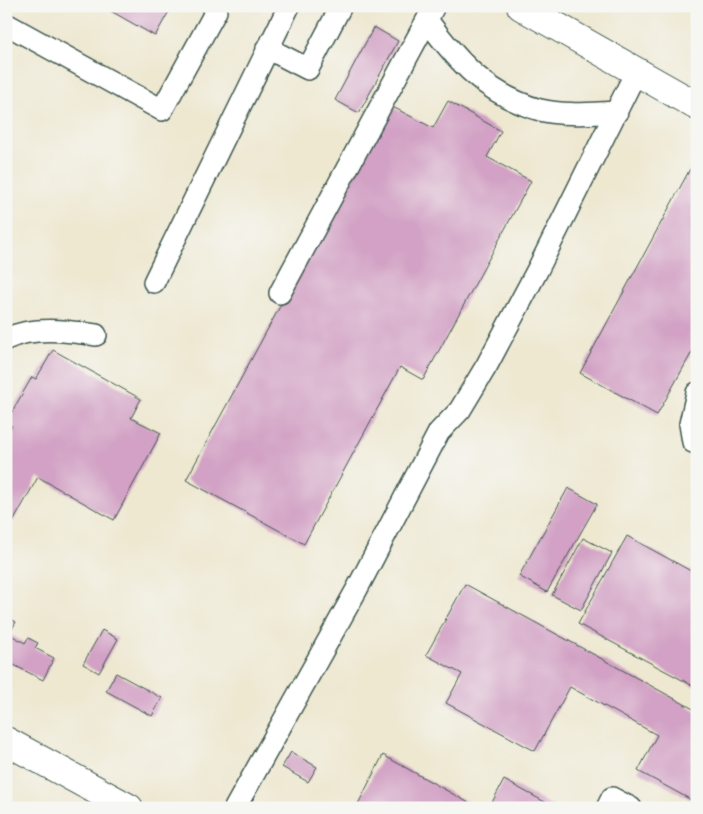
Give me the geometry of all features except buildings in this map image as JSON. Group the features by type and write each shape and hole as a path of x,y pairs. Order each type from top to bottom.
{"main road":[{"path":"521,6 697,106"},
{"path":"6,741 129,808"}],"lane":[{"path":"6,24 162,110 216,11 216,6"},
{"path":"154,282 289,6"},
{"path":"267,48 308,69 341,6"},
{"path":"431,13 446,46 468,70 492,88 516,101 541,110 574,114 617,112"},
{"path":"280,293 431,13"},
{"path":"235,808 357,589 439,432 460,410 487,365 538,269 636,72"},
{"path":"6,339 40,331 96,335"},
{"path":"697,393 690,424 694,442 697,443"},
{"path":"607,808 612,798 632,808"}]}
